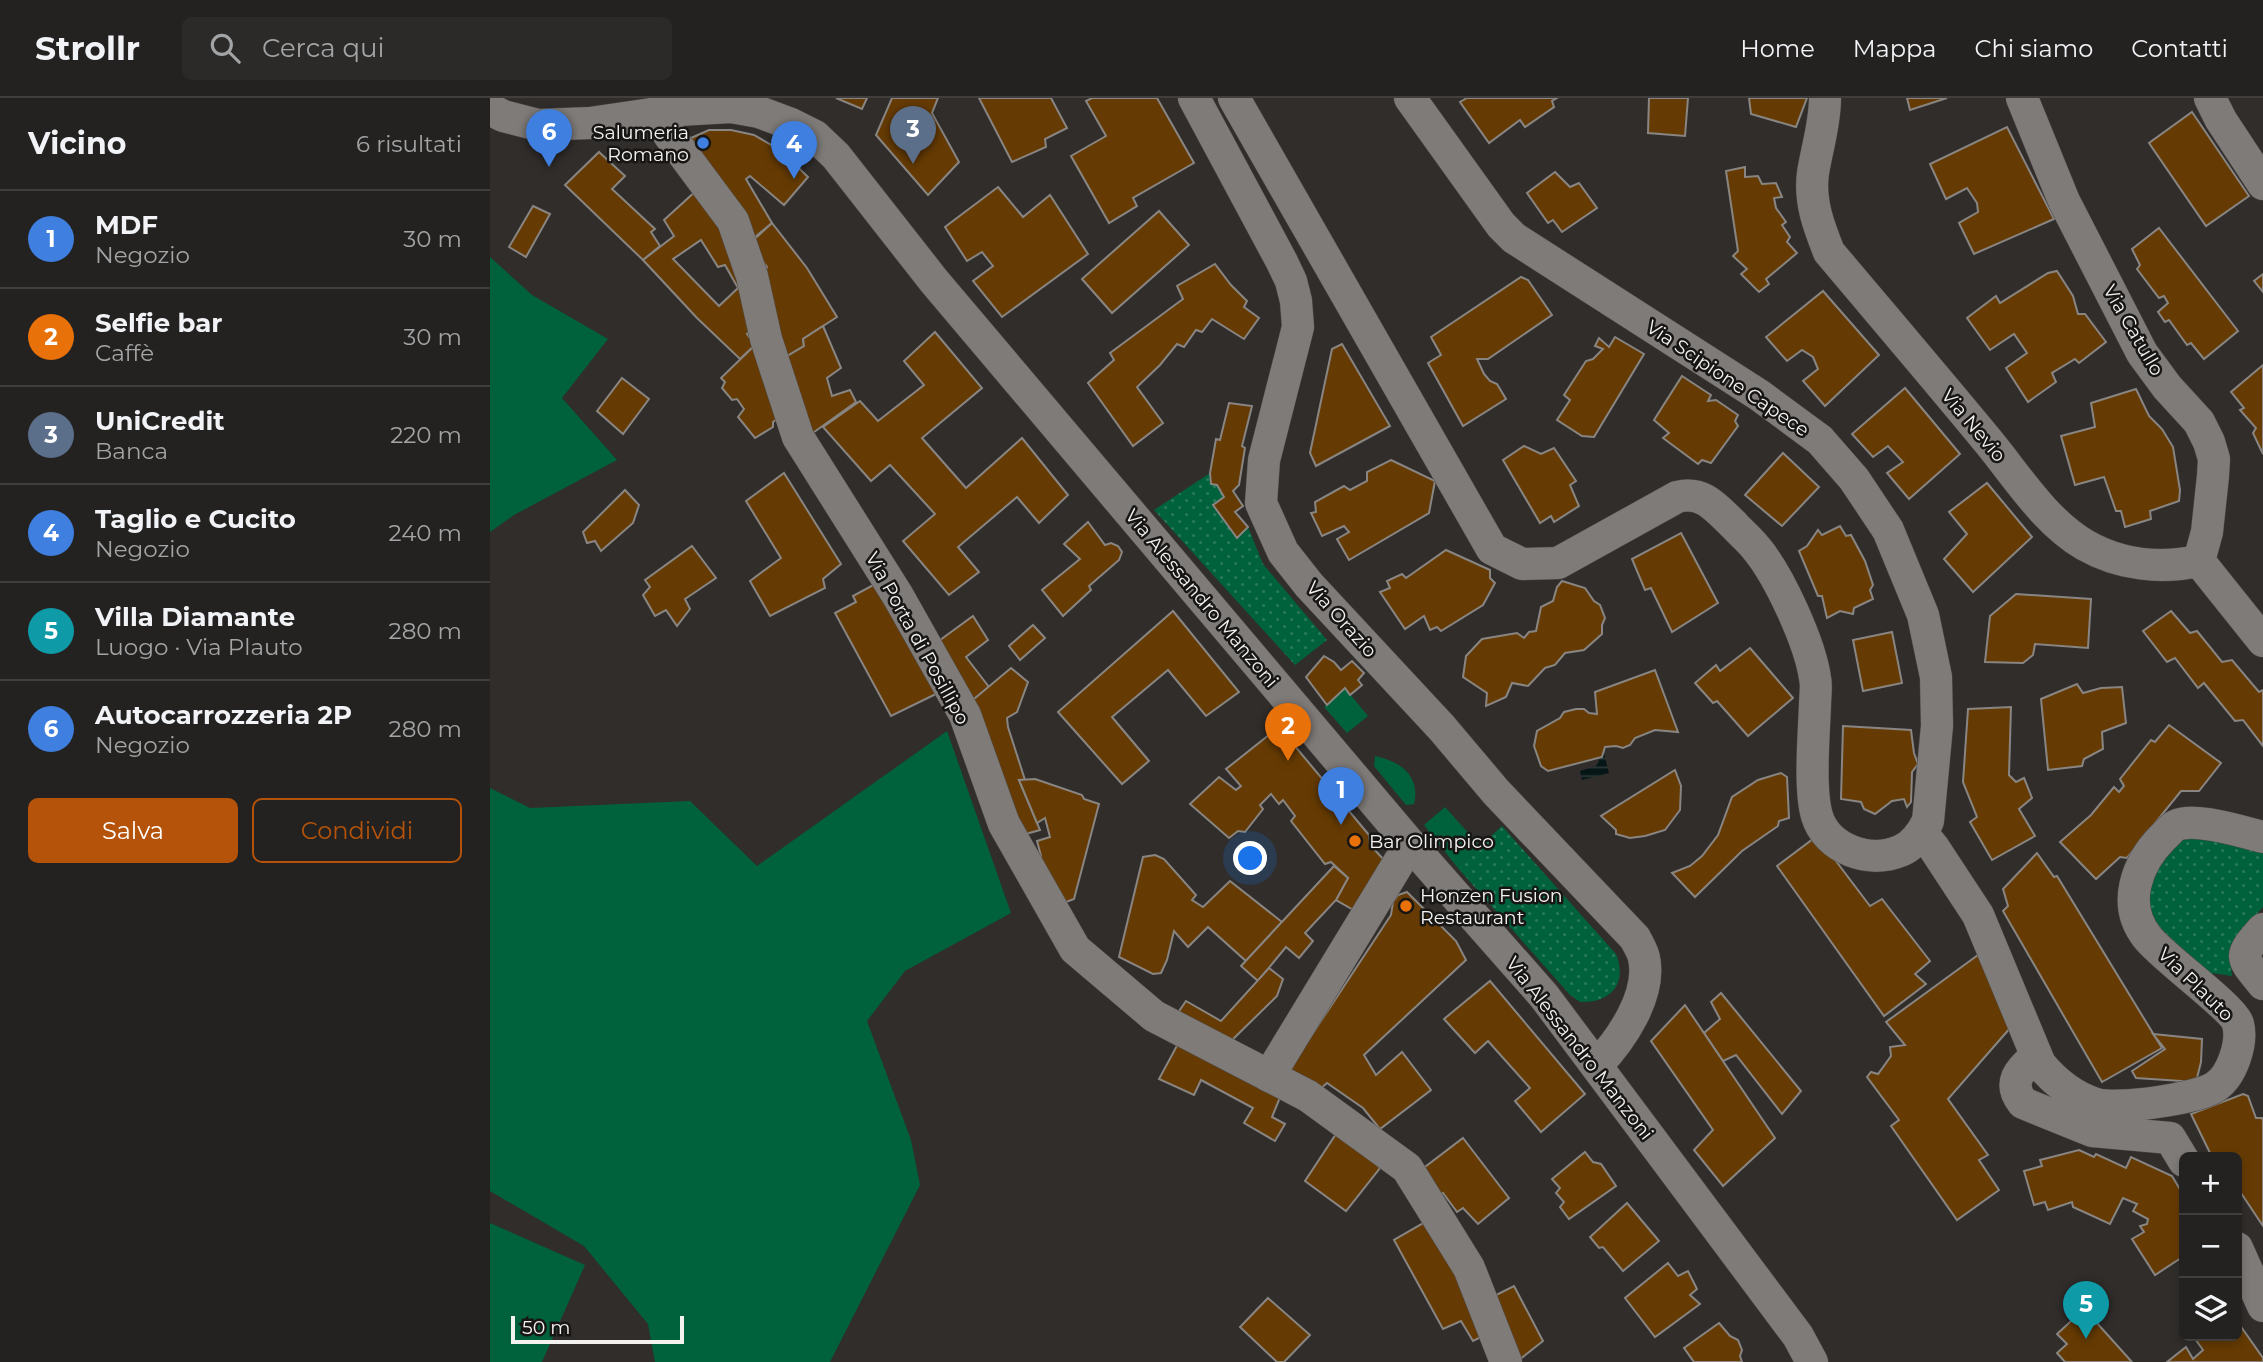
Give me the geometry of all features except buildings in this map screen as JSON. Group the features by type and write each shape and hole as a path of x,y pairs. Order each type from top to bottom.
{"street":[{"name":"Via Orazio","path":"1194,98 1282,262 1296,301 1298,327 1261,481 1261,503 1271,529 1283,552 1309,585 1442,728 1496,792 1635,938 1644,958 1644,986 1627,1028 1597,1065"},
{"path":"1234,98 1492,549 1522,564 1558,563 1676,497 1689,494 1703,498 1757,549 1786,595 1802,634 1816,678 1813,768 1815,808 1825,833 1857,855 1885,856 1903,850 1922,834"},
{"name":"Via Scipione Capece","path":"1410,98 1501,225 1514,238 1759,395 1820,440 1854,479 1888,530 1898,554 1923,615 1936,677 1937,726 1930,807 1922,834"},
{"name":"Via Nevio","path":"1825,98 1825,112 1812,176 1815,219 1829,252 2056,524 2086,545 2125,562 2162,566 2199,561"},
{"name":"Via Catullo","path":"2022,98 2064,201 2143,353 2199,422 2209,442 2214,459 2213,475 2207,532 2199,561"},
{"path":"2210,98 2221,120 2263,184"},
{"name":"Via Alessandro Manzoni","path":"490,109 503,116 538,125 590,123 665,105 731,107 759,112 815,136 836,156 934,281 1410,844 1544,996 1798,1336 1812,1362"},
{"name":"Via Porta di Posillipo","path":"665,105 668,135 733,220 752,276 766,339 798,437 898,596 965,715 1004,824 1075,948 1154,1016 1308,1096 1407,1168 1469,1268 1506,1362"},
{"path":"2199,561 2263,641"},
{"name":"Via Plauto","path":"1922,834 1978,915 2036,1056 2048,1073 2072,1092 2097,1105 2171,1101 2215,1087 2224,1078 2236,1053 2238,1025 2233,1013 2147,937 2134,908 2134,888 2139,869 2175,825 2201,822 2263,837"},
{"path":"1269,1076 1410,844"},
{"path":"2263,929 2245,949 2244,958 2263,985"},
{"path":"2036,1056 2022,1067 2017,1076 2015,1088 2023,1103 2092,1131 2170,1138 2179,1153"},
{"path":"2242,1259 2263,1306"}],"green space":[{"path":"490,257 532,295 608,339 562,398 617,460 514,515 490,532"},
{"path":"1210,473 1211,483 1217,485 1224,497 1213,506 1236,537 1248,527 1263,564 1327,640 1295,665 1154,510"},
{"path":"1345,688 1368,716 1347,733 1324,707"},
{"path":"947,731 1011,913 905,971 867,1021 911,1140 920,1185 830,1362 655,1362 648,1324 584,1246 490,1191 490,788 530,808 690,801 757,866"},
{"path":"1375,756 1393,762 1407,771 1414,785 1414,804 1406,805 1374,766"},
{"path":"1445,807 1480,846 1457,867 1424,825"},
{"path":"1502,826 1616,954 1620,974 1614,990 1608,995 1580,1002 1570,995 1457,867"},
{"path":"2183,830 2235,838 2263,852 2263,907 2233,941 2229,950 2232,976 2204,972 2153,923 2147,909 2146,876"},
{"path":"490,1223 585,1265 542,1362 490,1362"}],"shaded area":[{"path":"1604,753 1609,773 1582,780 1580,771 1596,766 1598,755"}],"place":[{"name":"Salumeria Romano","path":"703,143"},
{"name":"UniCredit","path":"913,164"},
{"name":"Autocarrozzeria 2P","path":"549,167"},
{"name":"Taglio e Cucito","path":"794,179"},
{"name":"Selfie bar","path":"1288,761"},
{"name":"MDF","path":"1341,825"},
{"name":"Bar Olimpico","path":"1355,841"},
{"name":"Honzen Fusion Restaurant","path":"1406,906"},
{"name":"Villa Diamante","path":"2086,1339"}]}
